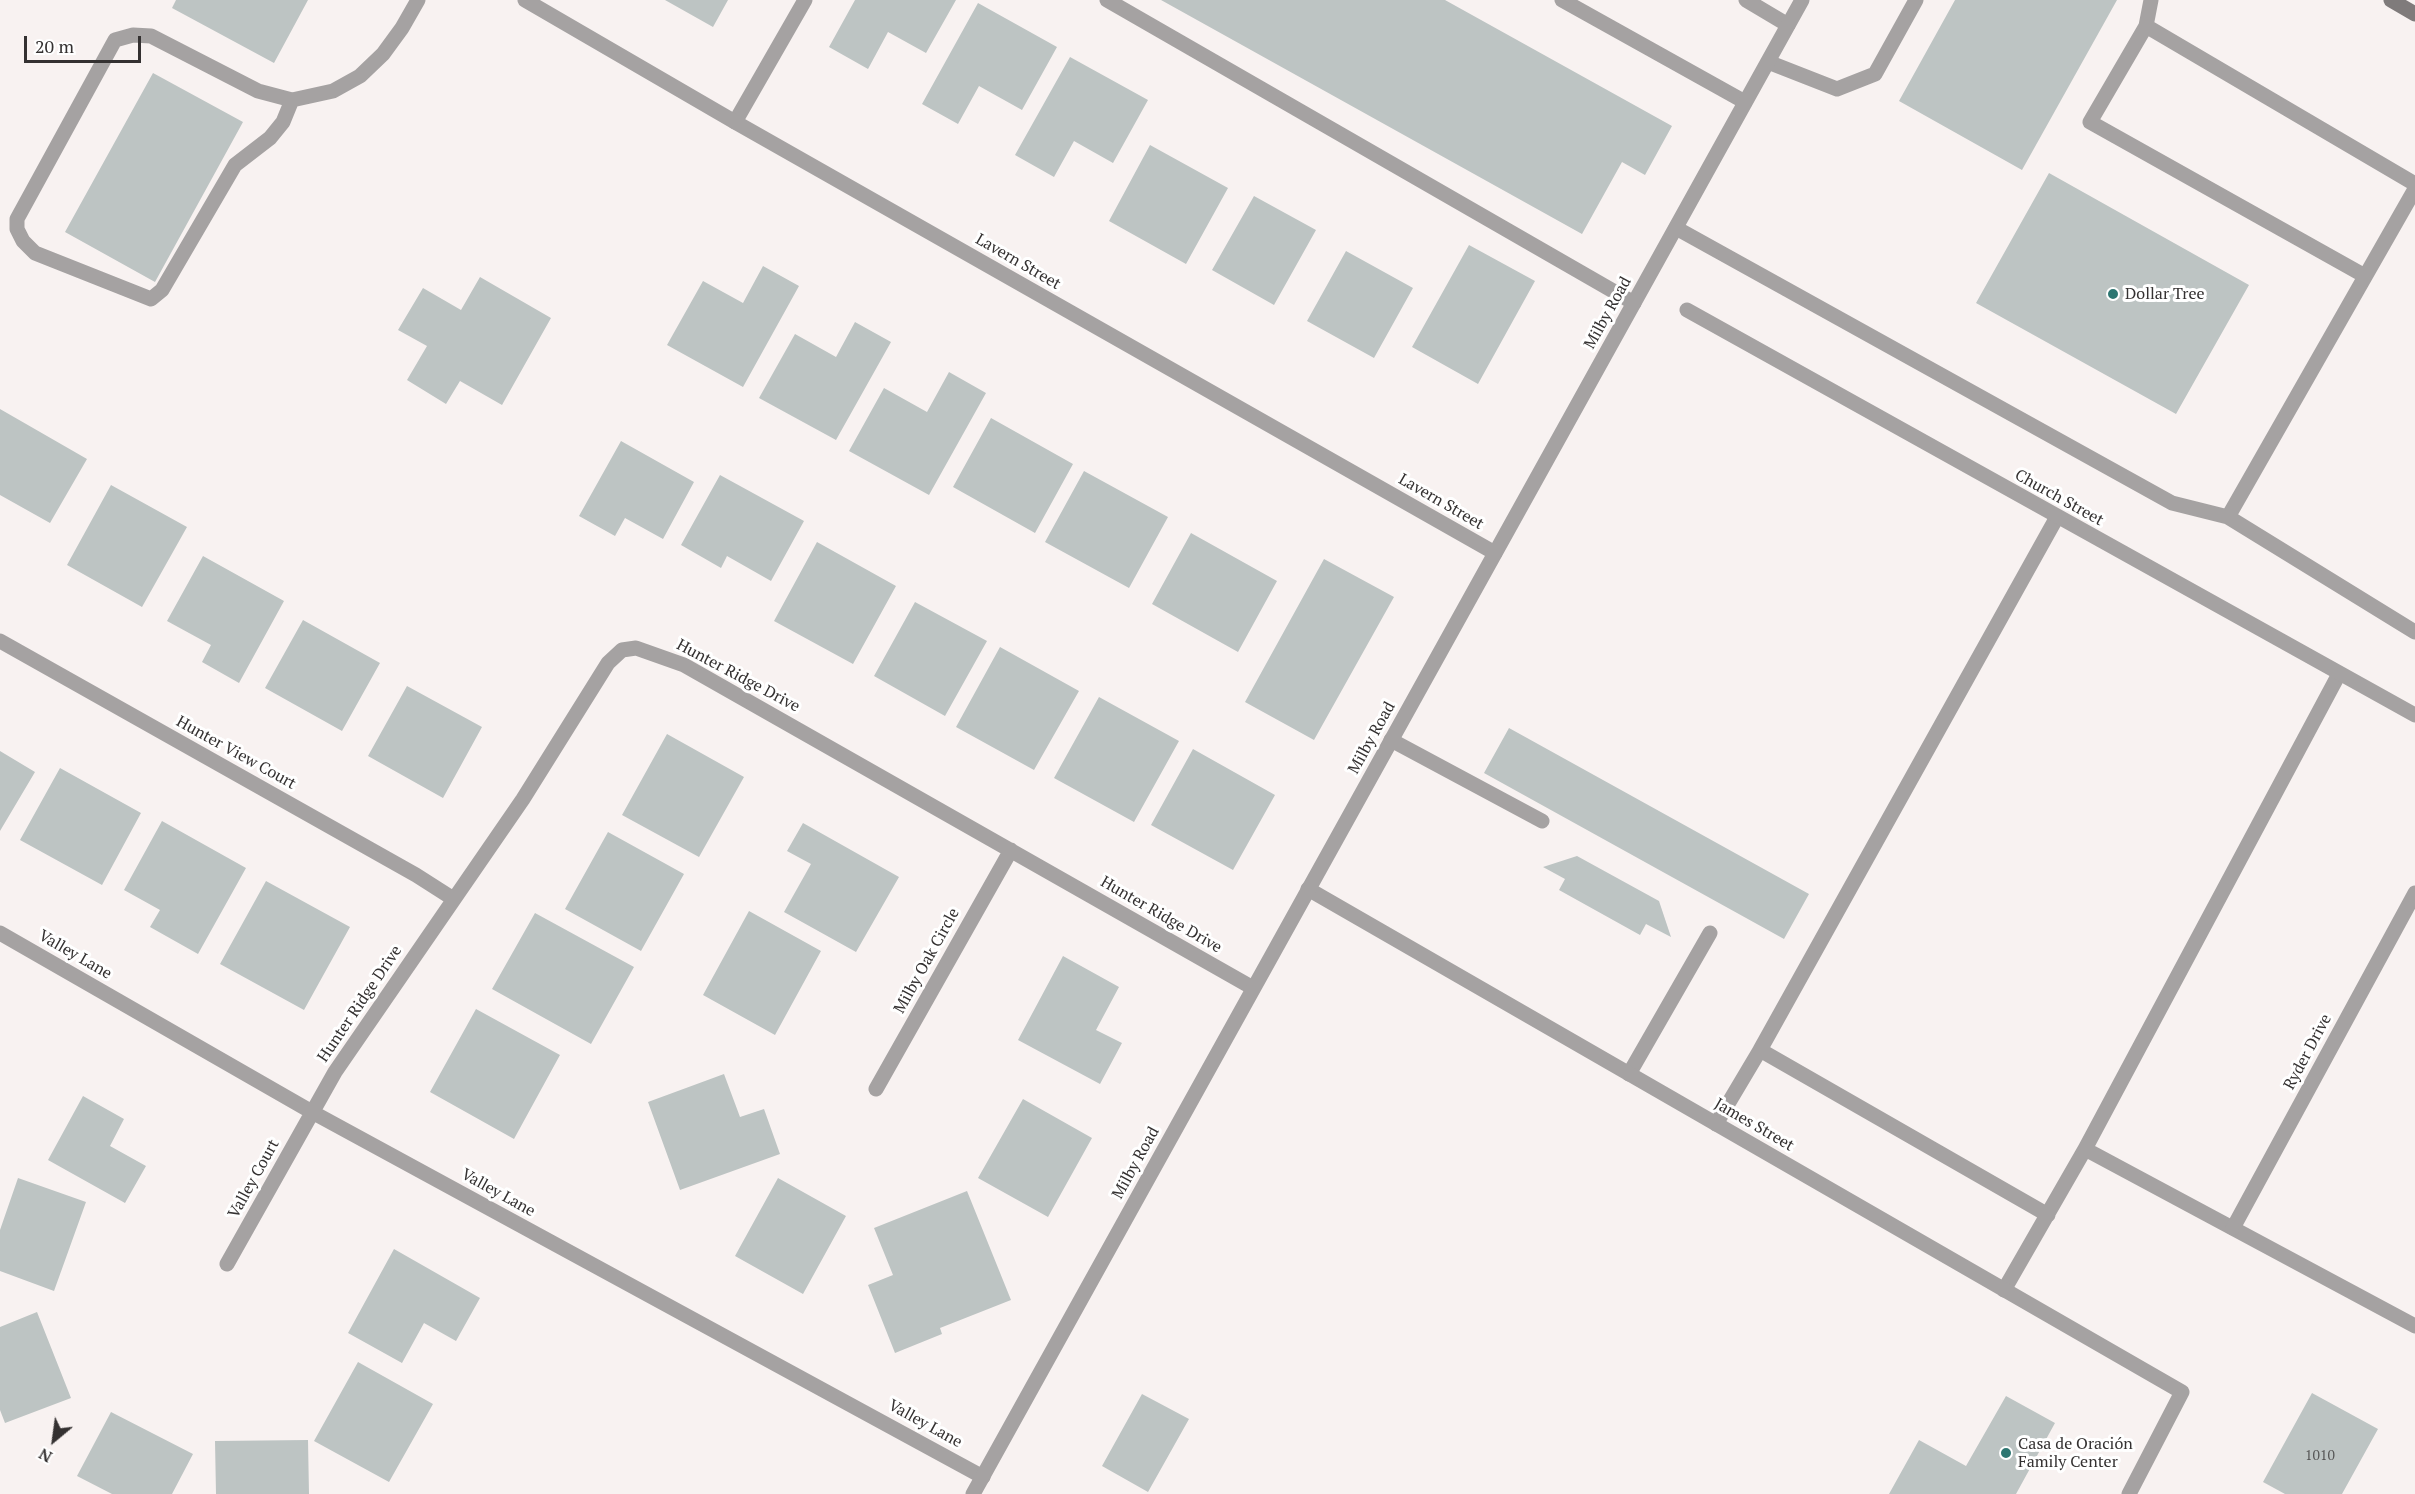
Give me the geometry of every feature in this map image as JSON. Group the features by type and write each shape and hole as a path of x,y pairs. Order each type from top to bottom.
{"main road":[{"path":"2391,0 2415,14"}],"street":[{"path":"292,100 283,122 270,138 235,165 162,290 151,299 35,253 23,241 17,229 18,219 116,40 134,35 151,36 258,91 292,100 333,91 360,76 383,54 418,0"},
{"name":"Lavern Street","path":"525,0 735,122 1495,553"},
{"path":"735,122 805,0"},
{"path":"1107,0 1634,303"},
{"path":"1562,0 1745,102"},
{"path":"1746,0 1788,25"},
{"name":"Milby Road","path":"973,1494 1802,0"},
{"path":"1768,62 1837,89 1875,74 1916,0"},
{"path":"2151,0 2146,26 2090,122 2365,276"},
{"path":"2146,26 2415,184"},
{"path":"2228,517 2415,189"},
{"path":"1676,228 2172,503 2228,517 2415,632"},
{"name":"Church Street","path":"1687,310 2415,715"},
{"path":"1716,1124 1760,1050 2056,517"},
{"name":"Hunter View Court","path":"0,641 416,875 452,898"},
{"name":"Hunter Ridge Drive","path":"312,1112 335,1072 452,898 522,799 609,663 622,650 636,648 663,656 702,674 1253,988"},
{"path":"2004,1290 2085,1149 2338,674"},
{"path":"1391,740 1542,820"},
{"name":"Milby Oak Circle","path":"876,1089 1011,850"},
{"name":"James Street","path":"1308,890 2181,1392 2129,1494"},
{"name":"Ryder Drive","path":"2233,1228 2415,893"},
{"name":"Valley Lane","path":"0,933 312,1112 983,1477"},
{"path":"1629,1074 1710,933"},
{"path":"1760,1050 2048,1215"},
{"name":"Valley Court","path":"227,1264 312,1112"},
{"path":"2085,1149 2415,1326"}],"building":[{"path":"176,0 308,0 274,63 172,8"},
{"path":"665,0 728,0 713,27"},
{"path":"855,0 956,0 926,53 888,32 868,69 829,47"},
{"path":"1161,0 1445,0 1672,126 1645,175 1622,162 1582,234"},
{"path":"1955,0 2117,0 2022,170 1899,101"},
{"path":"978,3 1057,47 1022,110 979,86 958,124 922,104"},
{"path":"1070,57 1148,100 1113,163 1074,141 1054,177 1015,155"},
{"path":"153,73 243,122 155,282 65,232"},
{"path":"1150,145 1228,188 1186,264 1109,221"},
{"name":"Dollar Tree","path":"2049,173 2249,285 2176,414 1976,303"},
{"path":"1254,196 1316,230 1274,305 1212,270"},
{"path":"1469,245 1535,281 1478,384 1412,347"},
{"path":"1346,251 1413,288 1374,358 1307,321"},
{"path":"763,266 799,286 743,387 667,345 703,281 743,303"},
{"path":"480,277 551,318 502,405 460,381 446,404 407,380 427,346 398,330 423,288 461,310"},
{"path":"855,322 891,342 836,440 759,398 795,334 836,357"},
{"path":"949,372 986,393 929,495 849,451 884,388 927,412"},
{"path":"0,409 87,459 50,523 0,495"},
{"path":"991,418 1073,464 1035,533 953,487"},
{"path":"621,441 694,482 663,539 625,518 615,536 579,516"},
{"path":"1084,471 1168,517 1129,588 1045,542"},
{"path":"720,475 804,521 771,581 727,556 721,568 681,545"},
{"path":"111,485 187,527 142,607 67,565"},
{"path":"1191,533 1277,581 1238,652 1152,604"},
{"path":"817,542 896,586 853,664 774,621"},
{"path":"203,556 284,601 239,683 202,662 211,645 167,621"},
{"path":"1324,559 1394,597 1314,740 1245,702"},
{"path":"915,602 987,641 945,716 874,676"},
{"path":"303,620 380,663 342,731 265,688"},
{"path":"1000,647 1079,691 1034,770 956,727"},
{"path":"407,686 482,727 443,798 368,756"},
{"path":"1099,697 1179,741 1134,822 1054,778"},
{"path":"1509,728 1809,894 1784,939 1484,773"},
{"path":"667,734 744,777 699,857 622,815"},
{"path":"1193,749 1275,795 1233,870 1151,825"},
{"path":"0,751 35,772 0,831"},
{"path":"60,768 141,813 102,885 20,840"},
{"path":"162,821 246,868 198,954 150,927 160,910 124,890"},
{"path":"803,823 899,877 856,952 784,912 811,864 787,851"},
{"path":"608,832 684,874 641,951 565,909"},
{"path":"1577,856 1659,901 1671,937 1646,924 1640,935 1559,890 1565,879 1543,867"},
{"path":"266,881 350,927 304,1010 220,964"},
{"path":"749,911 821,951 775,1035 703,995"},
{"path":"535,913 634,967 591,1044 492,989"},
{"path":"1063,956 1119,987 1096,1030 1122,1043 1100,1084 1018,1040"},
{"path":"476,1009 560,1055 514,1139 430,1092"},
{"path":"724,1074 740,1117 764,1109 780,1154 680,1190 648,1102"},
{"path":"83,1096 124,1119 110,1146 146,1166 125,1203 48,1160"},
{"path":"1023,1099 1092,1138 1048,1217 978,1178"},
{"path":"18,1178 86,1202 54,1291 0,1271 0,1230"},
{"path":"778,1178 846,1216 803,1294 735,1256"},
{"path":"967,1191 1011,1300 940,1328 942,1334 895,1353 868,1285 893,1275 874,1228"},
{"path":"394,1249 480,1298 456,1341 424,1323 402,1363 348,1333"},
{"path":"37,1312 71,1398 5,1423 0,1410 0,1327"},
{"path":"358,1362 433,1404 389,1482 314,1441"},
{"path":"2312,1393 2378,1429 2342,1494 2285,1494 2263,1482"},
{"path":"1142,1394 1189,1419 1148,1492 1102,1466"},
{"name":"Casa de Oración Family Center","path":"2006,1396 2055,1423 2016,1494 1889,1494 1919,1440 1966,1466"},
{"path":"111,1412 193,1454 172,1494 112,1494 77,1476"},
{"path":"308,1440 309,1494 216,1494 215,1441"}],"place":[{"name":"Dollar Tree","path":"2113,294"},
{"name":"Casa de Oración Family Center","path":"2006,1453"}]}
